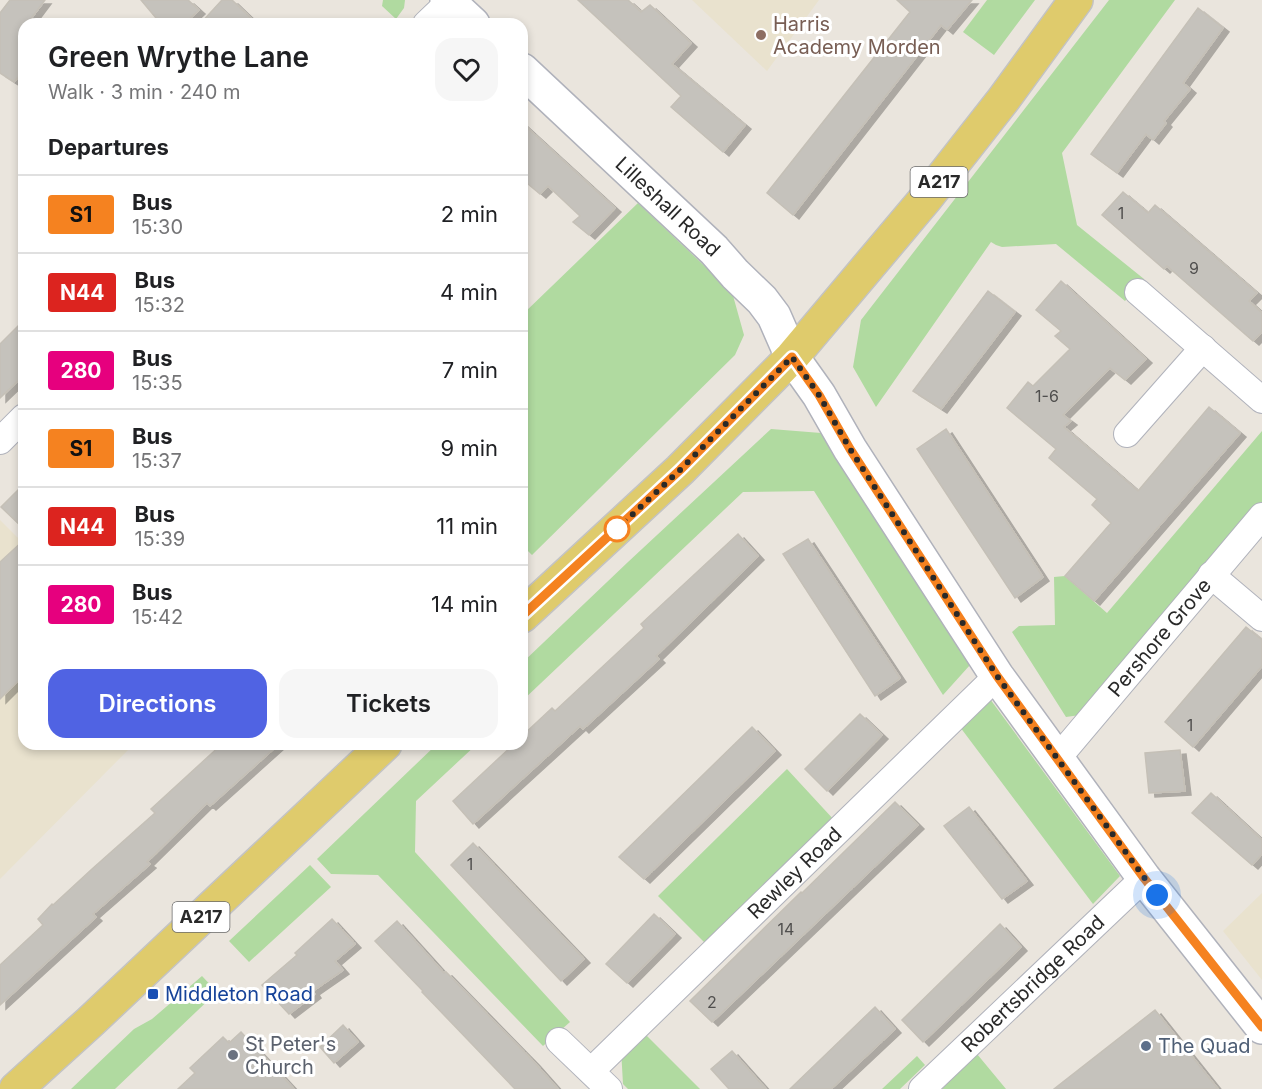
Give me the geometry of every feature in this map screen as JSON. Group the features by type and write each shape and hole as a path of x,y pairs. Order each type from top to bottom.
{"main road":[{"name":"A217","path":"528,610 680,470 792,357 926,198 1003,100 1076,0"},
{"name":"A217","path":"16,1089 379,750"}],"street":[{"path":"432,18 448,1 466,18"},
{"name":"Lilleshall Road","path":"528,76 714,250 762,300 774,316 792,357 819,395 850,449 997,676 1144,878 1262,1027"},
{"path":"1138,292 1262,400"},
{"path":"1127,434 1203,348"},
{"path":"0,441 18,423"},
{"name":"Pershore Grove","path":"1056,759 1262,516"},
{"path":"1212,575 1262,618"},
{"name":"Rewley Road","path":"591,1071 997,676"},
{"name":"Robertsbridge Road","path":"922,1089 1144,878"},
{"path":"559,1041 609,1089"}],"shaded area":[{"name":"Harris Academy Morden","path":"692,0 819,0 767,71"},
{"path":"0,520 18,538 18,750 128,750 0,879"},
{"path":"1262,893 1262,980 1223,931"}],"green space":[{"path":"383,0 405,0 404,8 397,18 382,6"},
{"path":"987,0 1035,0 994,55 963,32"},
{"path":"1109,0 1175,0 1062,153 1077,225 1144,279 1125,301 1056,244 1002,247 991,242 876,407 853,367 861,320"},
{"path":"638,203 732,292 744,335 735,355 532,555 528,551 528,309"},
{"path":"771,429 821,433 970,665 943,695 814,491 743,492 528,695 528,657"},
{"path":"1262,431 1262,503 1080,715 1066,717 1012,632 1019,626 1055,625 1054,577 1065,576 1107,613"},
{"path":"990,699 1120,876 1093,904 957,723"},
{"path":"431,750 471,750 416,801 415,852 570,1022 543,1046 378,875 331,874 317,859"},
{"path":"787,769 835,821 708,946 658,896"},
{"path":"310,865 331,887 249,962 229,941"},
{"path":"202,976 217,992 115,1089 71,1089 134,1029 152,1019"},
{"path":"642,1031 700,1089 628,1089 623,1084 621,1049"},
{"path":"977,1054 1006,1089 942,1089"},
{"path":"917,1056 925,1065 900,1089 882,1089"}],"building":[{"path":"10,0 45,0 32,18 18,18 18,77 14,82 0,73 0,13"},
{"path":"141,0 188,0 199,10 190,18 156,18"},
{"path":"222,0 232,0 251,18 206,18"},
{"path":"578,0 628,0 641,12 650,5 691,43 672,64 745,125 723,152 671,107 681,96"},
{"path":"897,0 972,0 947,30 941,25 793,215 767,193 910,12"},
{"path":"1198,8 1223,28 1183,83 1190,89 1164,121 1166,123 1153,140 1146,134 1117,173 1091,154"},
{"path":"528,128 615,208 589,235 573,222 580,216 548,186 540,194 528,184"},
{"path":"1123,192 1148,213 1155,205 1257,293 1249,301 1262,313 1262,332 1253,341 1167,266 1164,269 1102,215"},
{"path":"1061,281 1146,359 1125,380 1110,368 1063,415 1071,421 1064,427 1138,491 1209,407 1240,433 1094,601 1065,576 1111,523 1092,505 1097,499 1049,458 1056,449 1007,408 1028,382 1033,386 1070,349 1055,336 1061,331 1036,310"},
{"path":"988,291 1015,312 941,409 913,391"},
{"path":"18,326 18,381 0,398 0,344"},
{"path":"946,429 1043,577 1015,598 917,449"},
{"path":"18,490 18,523 1,507"},
{"path":"738,534 758,556 656,656 659,659 583,729 580,726 473,824 453,801 508,750 528,750 528,730 552,708 555,711 644,628 641,624"},
{"path":"808,539 900,678 875,696 783,554"},
{"path":"18,546 18,681 0,699 0,562"},
{"path":"1246,627 1262,640 1262,666 1193,747 1165,722"},
{"path":"860,714 882,735 827,791 805,769"},
{"path":"752,727 775,751 644,879 619,857"},
{"path":"215,750 272,750 210,806 207,803 147,862 150,864 93,914 96,917 0,1005 0,965 43,925 38,919 52,904 155,813 151,809"},
{"path":"1180,750 1185,791 1149,793 1145,753"},
{"path":"1211,793 1262,840 1262,854 1252,865 1192,813"},
{"path":"895,802 918,825 712,1022 690,1001"},
{"path":"969,807 1027,881 1002,899 944,826"},
{"path":"473,843 584,959 561,981 451,865"},
{"path":"654,914 675,934 627,983 606,964"},
{"path":"332,919 355,944 335,961 343,970 313,991 315,994 289,1014 262,985 297,955 295,953"},
{"path":"397,921 444,973 446,972 558,1089 515,1089 422,992 375,941"},
{"path":"1000,924 1021,947 923,1042 902,1020"},
{"path":"875,1007 895,1029 831,1089 790,1089"},
{"name":"The Quad","path":"1155,1010 1218,1089 1054,1089"},
{"path":"343,1025 358,1042 334,1063 320,1047"},
{"name":"St Peter's Church","path":"241,1032 294,1089 178,1089 195,1073 190,1068 223,1037 229,1043"},
{"path":"732,1051 766,1089 729,1089 711,1069"}],"bus line":[{"name":"S1","path":"528,610 680,470 792,357 819,395 850,449 997,676 1144,878 1262,1027"}],"place":[{"name":"Harris Academy Morden","path":"761,35"},
{"name":"Middleton Road","path":"153,994"},
{"name":"The Quad","path":"1146,1046"},
{"name":"St Peter's Church","path":"233,1055"}],"route":[{"path":"617,529 680,470 792,357 819,395 850,449 997,676 1157,895"}]}
